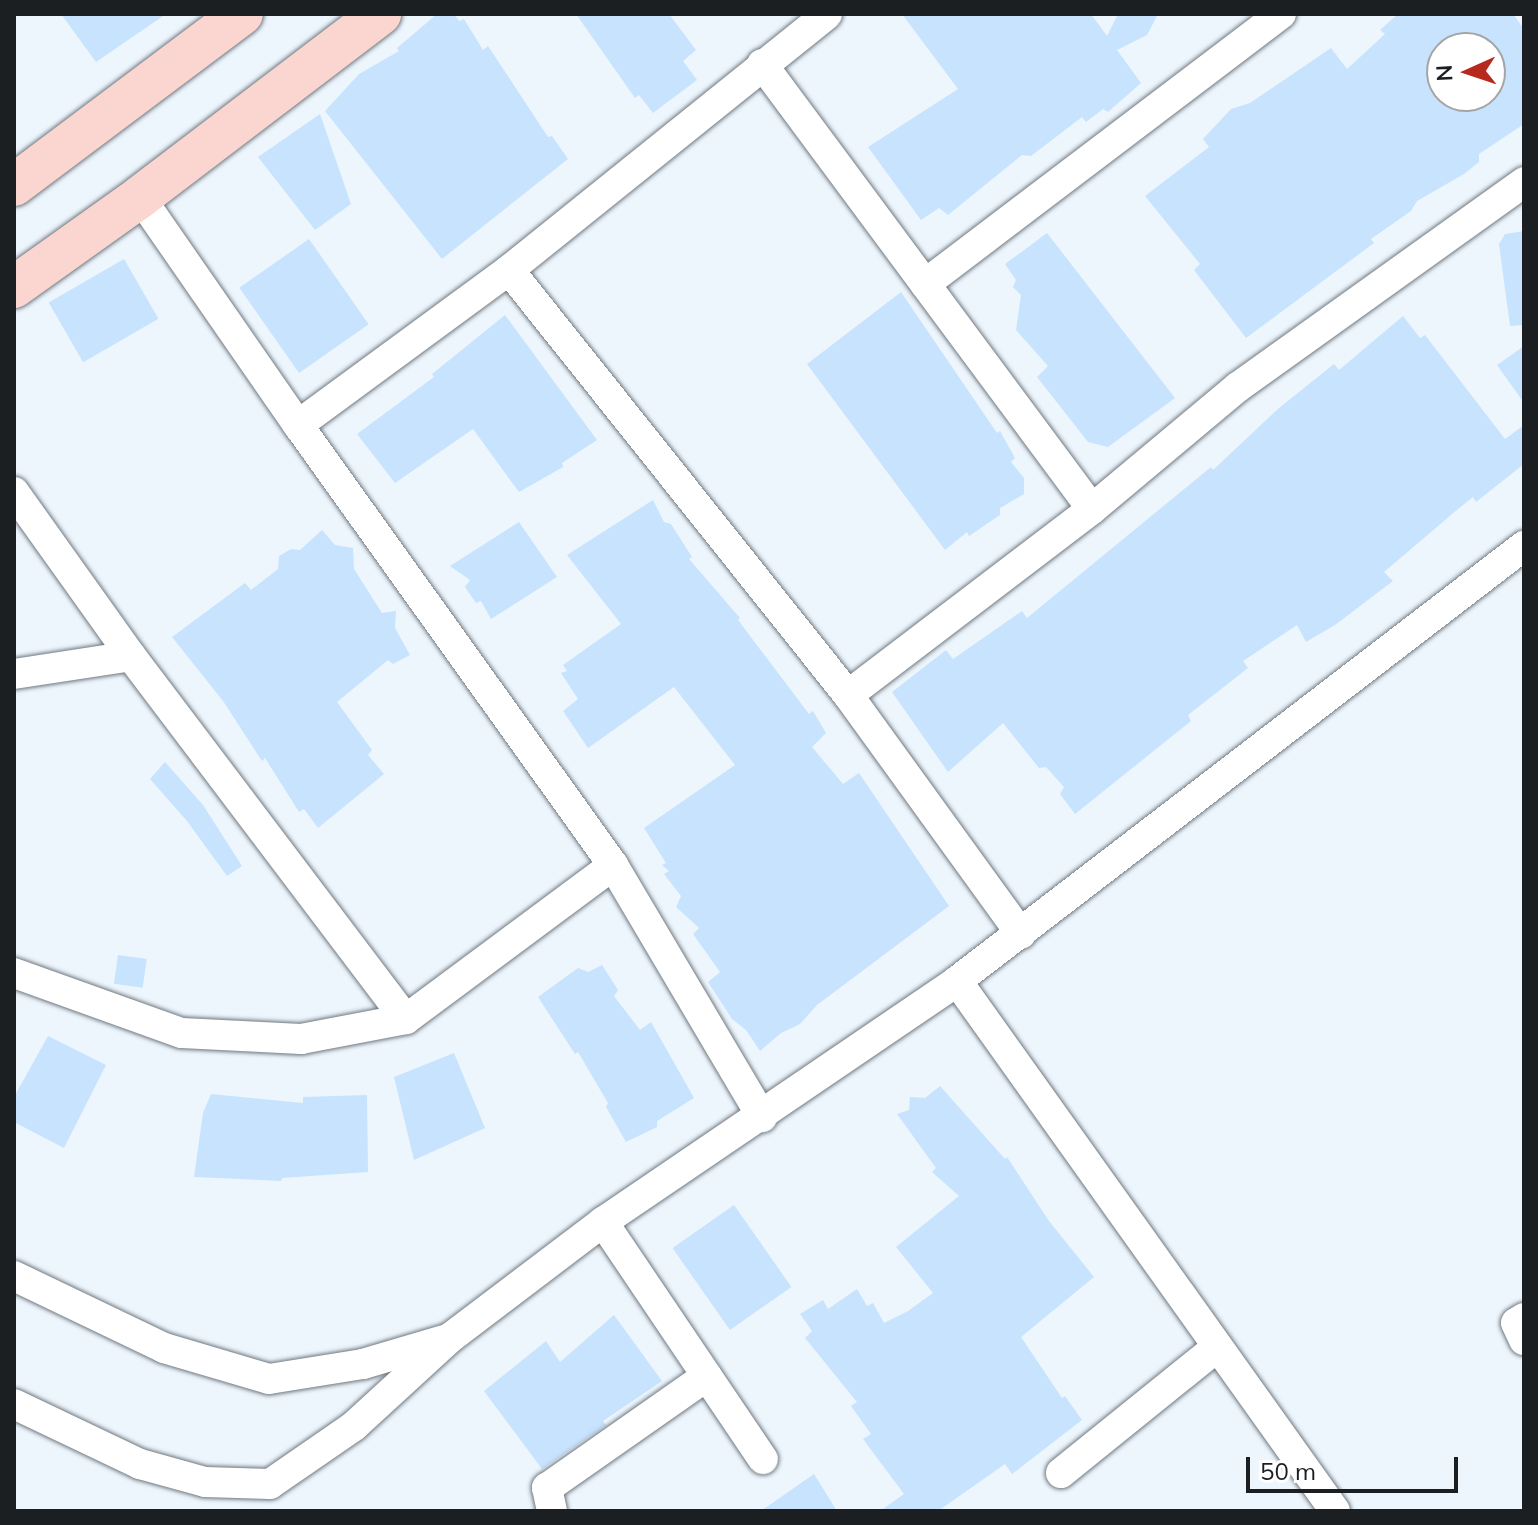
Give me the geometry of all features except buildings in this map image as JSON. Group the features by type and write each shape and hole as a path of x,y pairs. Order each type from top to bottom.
{"street":[{"path":"14,287 140,197 380,14"},
{"path":"298,425 509,270 827,14"},
{"path":"925,284 1281,14"},
{"path":"14,185 229,18"},
{"path":"762,64 1092,509"},
{"path":"848,695 1092,509 1238,387 1524,182"},
{"path":"140,197 298,425 613,865 762,1117"},
{"path":"509,270 848,695 1021,934"},
{"path":"14,492 131,656 406,1019"},
{"path":"14,1404 140,1464 205,1482 270,1484 354,1426 450,1338 603,1222 762,1117 957,981 1524,546"},
{"path":"14,674 131,656"},
{"path":"14,973 182,1033 301,1039 406,1019 613,865"},
{"path":"957,981 1335,1511"},
{"path":"603,1222 763,1459"},
{"path":"14,1276 164,1348 269,1379 363,1364 450,1338"},
{"path":"1524,1318 1516,1323 1524,1340"},
{"path":"1061,1473 1217,1347"},
{"path":"552,1511 547,1488 707,1376"}]}
